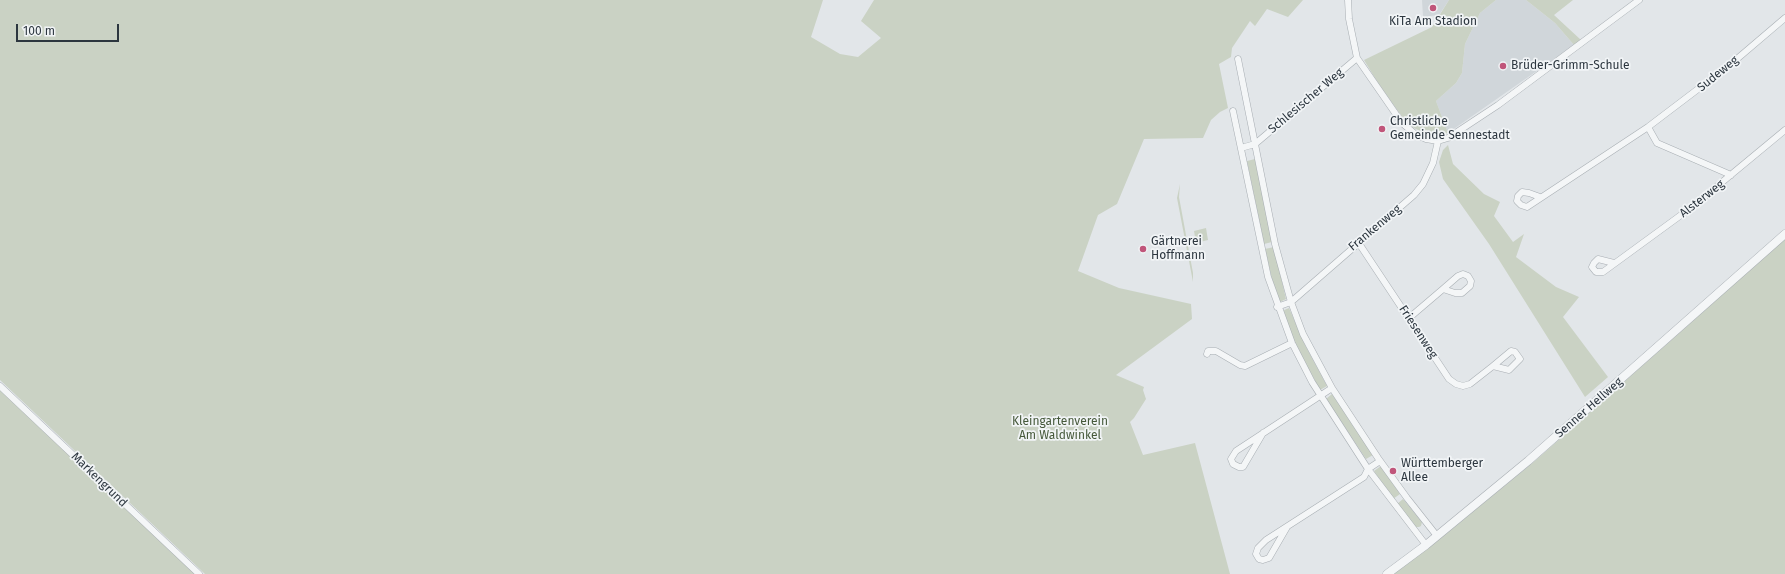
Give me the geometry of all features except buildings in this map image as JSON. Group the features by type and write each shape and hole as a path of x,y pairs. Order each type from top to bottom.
{"street":[{"path":"1348,0 1349,19 1357,58 1404,125 1414,134 1426,139 1438,140 1448,138 1498,105 1638,0"},
{"name":"Sudeweg","path":"1540,197 1648,127 1731,64 1785,18"},
{"name":"Schlesischer Weg","path":"1255,144 1357,58"},
{"path":"1238,59 1275,244 1290,302 1303,334 1332,388 1380,461 1437,536"},
{"path":"1233,111 1268,277 1277,307 1292,343 1321,396 1368,469 1426,545"},
{"path":"1648,127 1657,143 1731,175"},
{"name":"Alsterweg","path":"1614,263 1692,207 1785,130"},
{"name":"Frankenweg","path":"1290,302 1414,195 1423,184 1433,163 1438,140"},
{"path":"1241,148 1255,144"},
{"name":"Senner Hellweg","path":"1387,574 1426,545 1568,426 1785,234"},
{"name":"Friesenweg","path":"1358,242 1449,379 1456,384 1463,386 1470,384 1493,366"},
{"path":"1409,318 1443,289"},
{"path":"1277,307 1290,302"},
{"path":"1207,354 1208,351 1216,351 1245,366 1292,343"},
{"name":"Markengrund","path":"0,386 199,574"},
{"path":"1264,433 1243,467 1233,464 1231,459 1236,451 1332,388"},
{"path":"1287,527 1269,558 1263,560 1259,559 1256,554 1258,548 1266,540 1364,477 1368,469 1380,461"}],"shaded area":[{"name":"KiTa Am Stadion","path":"1422,0 1449,0 1439,15 1423,17"},
{"name":"Brüder-Grimm-Schule","path":"1496,0 1526,0 1555,23 1574,45 1448,133 1436,101 1456,83 1462,73 1465,44 1480,13"}],"green space":[{"name":"Kleingartenverein Am Waldwinkel","path":"0,0 823,0 811,37 840,54 858,57 881,38 861,21 874,0 1303,0 1288,17 1267,9 1255,26 1250,21 1232,48 1231,57 1219,64 1228,108 1220,112 1211,120 1203,138 1144,139 1117,204 1098,215 1078,271 1119,288 1191,304 1192,319 1116,375 1144,387 1143,390 1146,399 1130,422 1143,455 1195,443 1230,574 205,574 0,380"},
{"path":"1449,0 1496,0 1480,13 1465,44 1462,73 1456,83 1436,101 1448,133 1426,134 1414,128 1405,121 1378,83 1364,60 1432,27"},
{"path":"1526,0 1573,0 1554,15 1581,40 1574,45 1555,23"},
{"path":"1448,145 1453,164 1484,194 1500,202 1494,216 1513,242 1524,234 1516,257 1556,287 1579,297 1563,317 1608,377 1585,397 1489,244 1443,179 1439,162 1443,150"},
{"path":"1255,159 1272,242 1264,244 1247,161"},
{"path":"1180,184 1179,197 1193,273 1193,282 1177,198"},
{"path":"1206,228 1208,240 1196,243 1194,231"},
{"path":"1785,239 1785,574 1393,574 1442,537 1536,460"},
{"path":"1274,247 1286,299 1280,302 1272,279 1265,249"},
{"path":"1289,308 1305,345 1327,386 1320,390 1294,342 1282,311"},
{"path":"0,389 195,574 0,574"},
{"path":"1332,394 1373,455 1366,459 1326,399"},
{"path":"1381,466 1400,494 1393,499 1374,471"},
{"path":"1403,499 1422,522 1421,526 1416,527 1397,504"}],"place":[{"name":"KiTa Am Stadion","path":"1433,8"},
{"name":"Brüder-Grimm-Schule","path":"1503,66"},
{"name":"Christliche Gemeinde Sennestadt","path":"1382,129"},
{"name":"Gärtnerei Hoffmann","path":"1143,249"},
{"name":"Württemberger Allee","path":"1393,471"}]}
